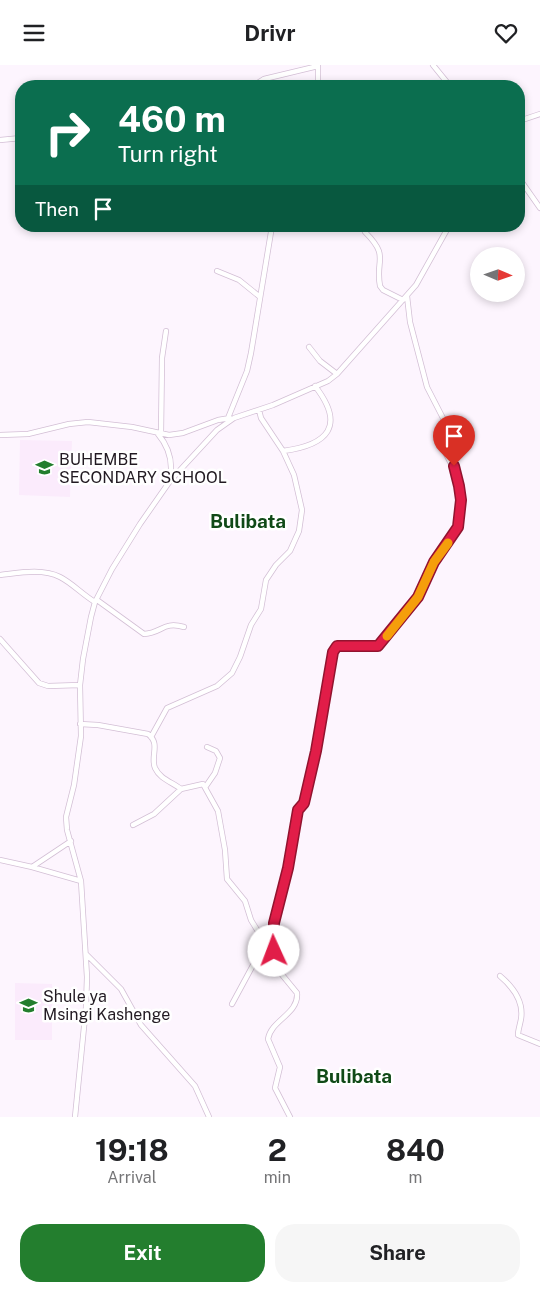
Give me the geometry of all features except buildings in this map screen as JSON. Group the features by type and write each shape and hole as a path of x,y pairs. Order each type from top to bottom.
{"street":[{"path":"433,65 445,80"},
{"path":"262,80 318,66 318,80"},
{"path":"525,119 540,114"},
{"path":"0,140 15,139"},
{"path":"525,187 540,208"},
{"path":"228,418 247,371 271,232"},
{"path":"365,232 374,241 381,253 378,279 380,286 383,290 403,300"},
{"path":"0,435 28,434 70,424 88,422 132,427 159,434 183,433 258,410 316,386 337,374 407,296 423,274 446,232"},
{"path":"217,271 244,283 260,297"},
{"path":"274,965 275,918 288,868 298,810 304,803 316,751 333,652 337,646 375,647 380,644 418,597 434,562 453,537 460,519 461,500 457,475 445,452 445,422 427,387 410,322 407,296"},
{"path":"166,331 162,358 159,434 166,445 171,459 170,481"},
{"path":"309,347 320,361 337,374"},
{"path":"283,451 297,449 318,441 330,426 331,412 316,386"},
{"path":"152,737 167,708 217,686 232,673 240,657 251,625 261,609 266,580 295,542 302,510 294,475 283,451 263,423 258,410"},
{"path":"76,1117 86,1007 86,954 81,881 70,841 66,817 77,769 80,685 87,636 96,601 120,555 170,481 217,430 234,417"},
{"path":"0,575 23,573 59,576 144,634 172,624 184,627"},
{"path":"0,639 39,683 48,686 80,685"},
{"path":"80,724 148,734 152,737 156,747 155,767 163,778 181,789"},
{"path":"206,786 215,773 220,758 216,751 207,747"},
{"path":"133,825 154,814 181,789 202,784 206,786 218,811 225,851 227,879 245,901 251,920 265,943 274,965 298,996 296,1004 273,1028 268,1039 280,1067 275,1088 290,1117"},
{"path":"32,867 70,841"},
{"path":"0,860 81,881"},
{"path":"232,1004 265,943"},
{"path":"86,954 120,989 141,1025 195,1086 210,1117"},
{"path":"500,976 519,999 522,1013 518,1035 540,1044"}],"shaded area":[{"name":"BUHEMBE SECONDARY SCHOOL","path":"20,440 72,441 70,497 19,495"},
{"path":"15,983 52,984 52,1040 15,1040"}],"slow traffic":[{"path":"387,636 418,597 434,562 448,543"}],"place":[{"name":"BUHEMBE SECONDARY SCHOOL","path":"45,468"},
{"name":"Shule ya Msingi Kashenge","path":"29,1005"}],"district":[{"name":"Bulibata","path":"248,521"},
{"name":"Bulibata","path":"354,1076"}],"route":[{"path":"274,951 274,923 288,868 298,810 304,803 316,751 333,652 337,646 344,645 378,646 418,597 434,562 453,537 458,527 461,500 454,466"}]}
